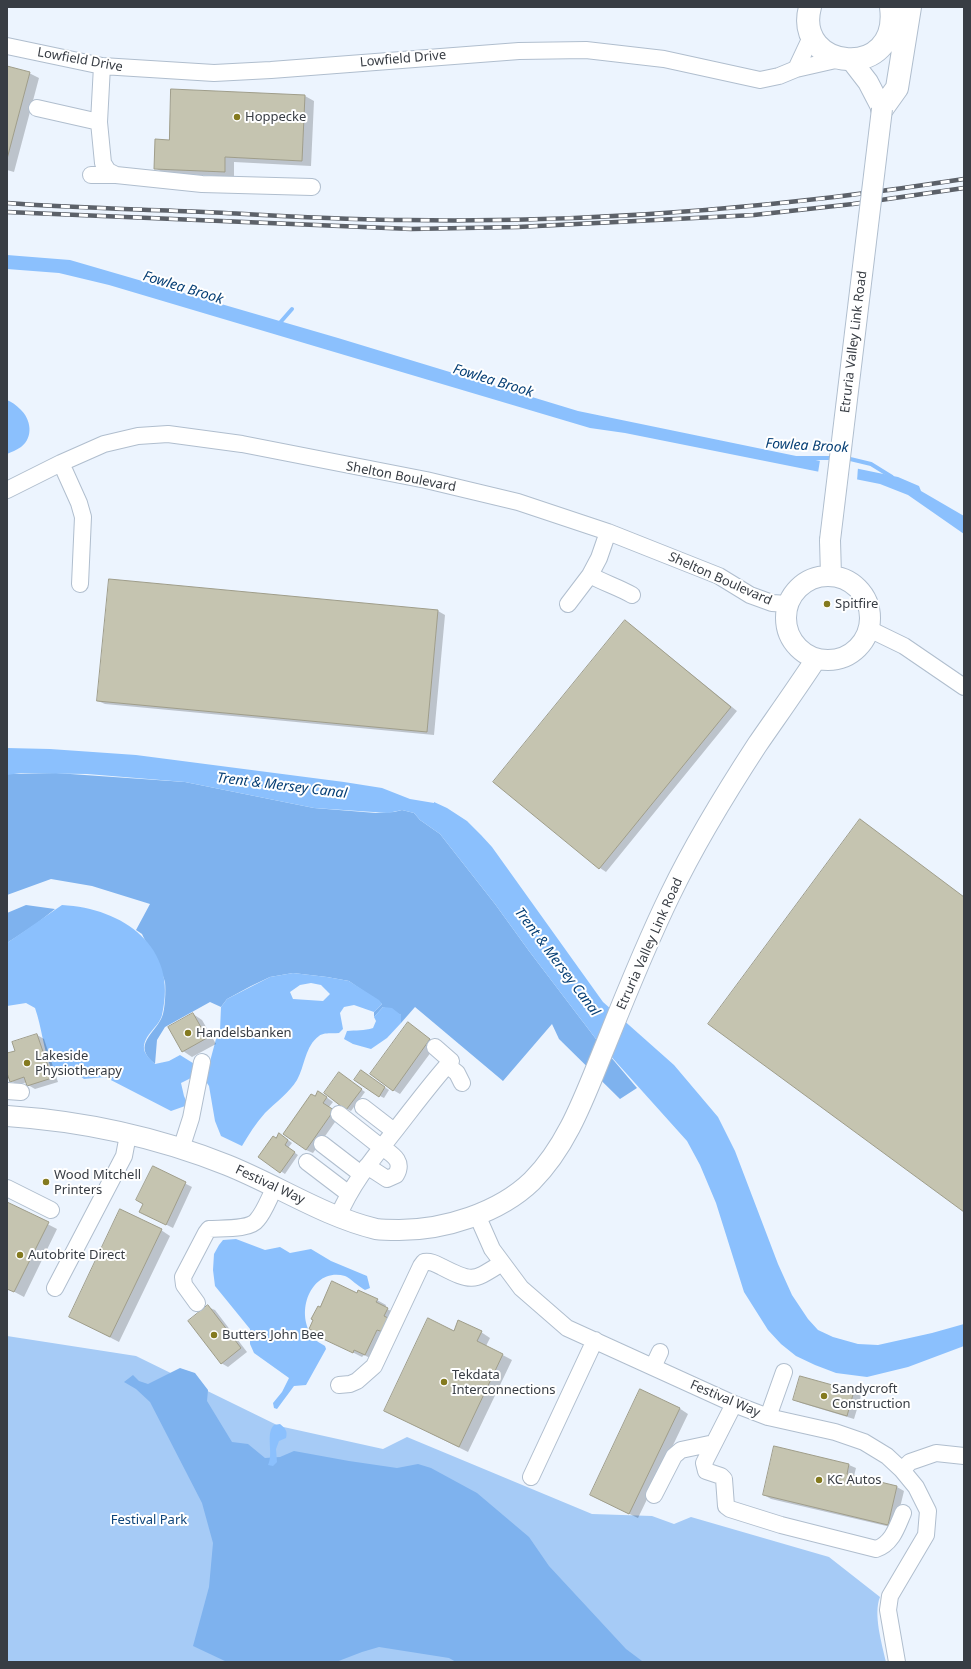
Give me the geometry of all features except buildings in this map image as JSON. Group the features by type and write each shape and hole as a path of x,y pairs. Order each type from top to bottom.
{"highway":[{"path":"882,108 896,88 910,7"},
{"path":"807,18 816,41 826,52 846,60 862,59 877,51 884,43 891,12"}],"main road":[{"name":"Etruria Valley Link Road","path":"832,576 830,540 882,108 888,90 891,58 891,12"},
{"path":"846,60 868,82 882,108"},
{"path":"832,576 844,579 854,585 862,594 868,605 869,629 863,642 854,651 843,658 830,661 816,659 804,654 790,638 787,632 785,618 788,604 794,592 805,583 818,577 832,576"},
{"name":"Etruria Valley Link Road","path":"477,1215 501,1203 530,1183 546,1166 568,1132 600,1060 628,989 670,895 700,838 742,769 801,685 816,659"},
{"name":"Festival Way","path":"7,1116 44,1119 98,1127 181,1149 228,1166 338,1217 379,1230 424,1229 454,1223 477,1215"}],"street":[{"path":"796,69 807,18"},
{"name":"Lowfield Drive","path":"7,46 102,66 214,73 518,51 586,50 664,59 760,80 779,76 796,69 846,60"},
{"path":"102,66 99,122 103,163 108,171 116,175"},
{"path":"36,108 99,122"},
{"path":"91,175 116,175 202,184 312,187"},
{"name":"Shelton Boulevard","path":"7,490 61,463 104,444 138,436 168,434 242,444 426,480 518,502 608,532 719,576 750,595 772,603 788,604"},
{"path":"61,463 79,503 83,517 80,584"},
{"path":"568,604 590,575 599,558 608,532"},
{"path":"590,575 602,582 619,587 632,595"},
{"path":"869,629 904,646 964,687"},
{"path":"338,1217 349,1194 364,1170 451,1061 436,1047"},
{"path":"181,1149 191,1118 202,1062"},
{"path":"447,1065 457,1073 462,1083"},
{"path":"362,1107 394,1131"},
{"path":"322,1144 364,1170 388,1179 396,1175 399,1171 399,1162 395,1156 339,1114"},
{"path":"55,1288 124,1156 128,1134"},
{"path":"307,1162 349,1194"},
{"path":"197,1303 184,1285 183,1277 206,1233 209,1229 252,1225 257,1221 275,1187"},
{"path":"7,1188 51,1210"},
{"name":"Festival Way","path":"477,1215 492,1249 521,1288 536,1303 567,1328 734,1404 768,1417 835,1432 864,1442 886,1456 902,1470 916,1487 928,1511 926,1535 890,1596 888,1610 897,1662"},
{"path":"339,1385 350,1384 357,1381 374,1366 424,1262 430,1262 462,1277 471,1279 480,1277 502,1263"},
{"path":"531,1477 596,1340"},
{"path":"653,1367 660,1352"},
{"path":"768,1417 784,1372"},
{"path":"734,1404 704,1463 704,1468 706,1471 724,1479 726,1506 741,1513 846,1543 876,1549 883,1547 889,1542 903,1513"},
{"path":"654,1495 674,1456 681,1450 714,1443"},
{"path":"902,1470 910,1462 936,1453 964,1456"}],"green space":[{"name":"Festival Park","path":"7,1336 136,1356 279,1426 383,1449 407,1437 592,1514 652,1516 674,1524 691,1517 829,1557 880,1597 877,1612 880,1638 886,1662 7,1662"}],"shaded area":[{"path":"56,773 185,782 314,808 376,813 402,810 414,813 420,820 440,834 495,904 599,1043 637,1088 620,1099 559,1039 552,1024 503,1081 415,1007 401,1023 401,1015 383,1007 374,1017 374,1012 382,1004 349,981 293,973 270,977 227,999 221,1007 210,1002 165,1027 157,1040 155,1064 148,1057 145,1051 145,1045 163,1014 165,982 142,934 136,930 150,904 92,886 51,879 7,895 7,774"},
{"path":"26,905 55,909 36,924 7,943 7,913"},
{"path":"180,1368 195,1373 208,1390 207,1401 232,1442 248,1444 265,1458 280,1457 294,1451 397,1468 418,1464 431,1468 477,1493 529,1537 549,1566 626,1649 642,1661 647,1662 456,1662 449,1658 379,1647 336,1662 227,1662 193,1646 209,1587 213,1543 202,1503 150,1402 136,1389 124,1382 133,1375 139,1381 148,1384"}],"water":[{"path":"7,255 70,260 338,338 578,411 898,477 919,486 921,491 964,516 964,534 908,495 880,484 625,433 590,428 109,285 59,273 7,269"},
{"path":"7,400 24,413 30,428 28,438 25,443 7,454"},
{"name":"Trent & Mersey Canal","path":"7,748 50,749 136,755 344,782 382,788 410,799 434,802 447,808 467,821 492,847 603,1002 674,1065 718,1117 735,1151 778,1264 792,1295 808,1319 818,1330 833,1337 858,1344 878,1345 964,1324 964,1346 908,1367 867,1377 836,1373 815,1365 796,1356 781,1344 768,1330 744,1292 716,1203 700,1165 687,1141 599,1043 495,904 440,834 420,820 414,813 402,810 388,813 314,808 185,782 87,774 21,773 7,775"},
{"path":"62,905 85,908 106,914 125,923 141,936 154,951 162,970 165,991 162,1015 158,1023 148,1035 144,1044 144,1049 155,1064 169,1061 180,1055 196,1065 193,1077 181,1083 188,1105 171,1111 105,1077 84,1079 76,1073 67,1074 51,1068 35,1008 26,1003 7,1006 7,943"},
{"path":"293,973 349,981 379,1000 382,1004 374,1012 354,1005 344,1007 340,1013 343,1029 339,1033 321,1035 314,1040 294,1085 262,1117 242,1146 221,1136 215,1121 209,1086 205,1080 216,1039 220,1030 221,1007 227,999 270,977","holes":["311,983 321,985 330,994 323,1001 293,999 290,992 300,985"]},
{"path":"383,1007 392,1008 401,1015 401,1023 387,1038 371,1049 353,1044 344,1039 347,1031 373,1028 376,1021 374,1017"},
{"path":"236,1239 265,1250 280,1247 290,1253 311,1249 331,1261 367,1276 370,1288 365,1290 345,1276 333,1275 323,1278 315,1285 309,1294 305,1316 313,1337 325,1346 326,1349 306,1385 294,1386 277,1409 274,1408 273,1403 282,1392 289,1378 254,1353 250,1344 250,1329 215,1286 213,1270 214,1254 223,1240"},
{"path":"280,1424 286,1430 286,1438 279,1441 276,1449 277,1462 273,1466 268,1465 270,1460 271,1429 274,1425"}],"pier":[{"path":"820,460 858,467 857,481 818,473"}],"waterway":[{"path":"278,325 292,309"},
{"name":"Fowlea Brook","path":"794,458 835,458"},
{"name":"Fowlea Brook","path":"846,458 871,464 892,477"}],"railway":[{"path":"7,203 382,220 547,219 686,212 756,206 964,179"},
{"path":"7,212 411,229 518,227 754,215 853,204 964,188"}],"place":[{"name":"Hoppecke","path":"237,117"},
{"name":"Spitfire","path":"827,604"},
{"name":"Handelsbanken","path":"188,1033"},
{"name":"Lakeside Physiotherapy","path":"27,1063"},
{"name":"Wood Mitchell Printers","path":"46,1182"},
{"name":"Autobrite Direct","path":"20,1255"},
{"name":"Butters John Bee","path":"214,1335"},
{"name":"Tekdata Interconnections","path":"444,1382"},
{"name":"Sandycroft Construction","path":"824,1396"},
{"name":"KC Autos","path":"819,1480"}]}
